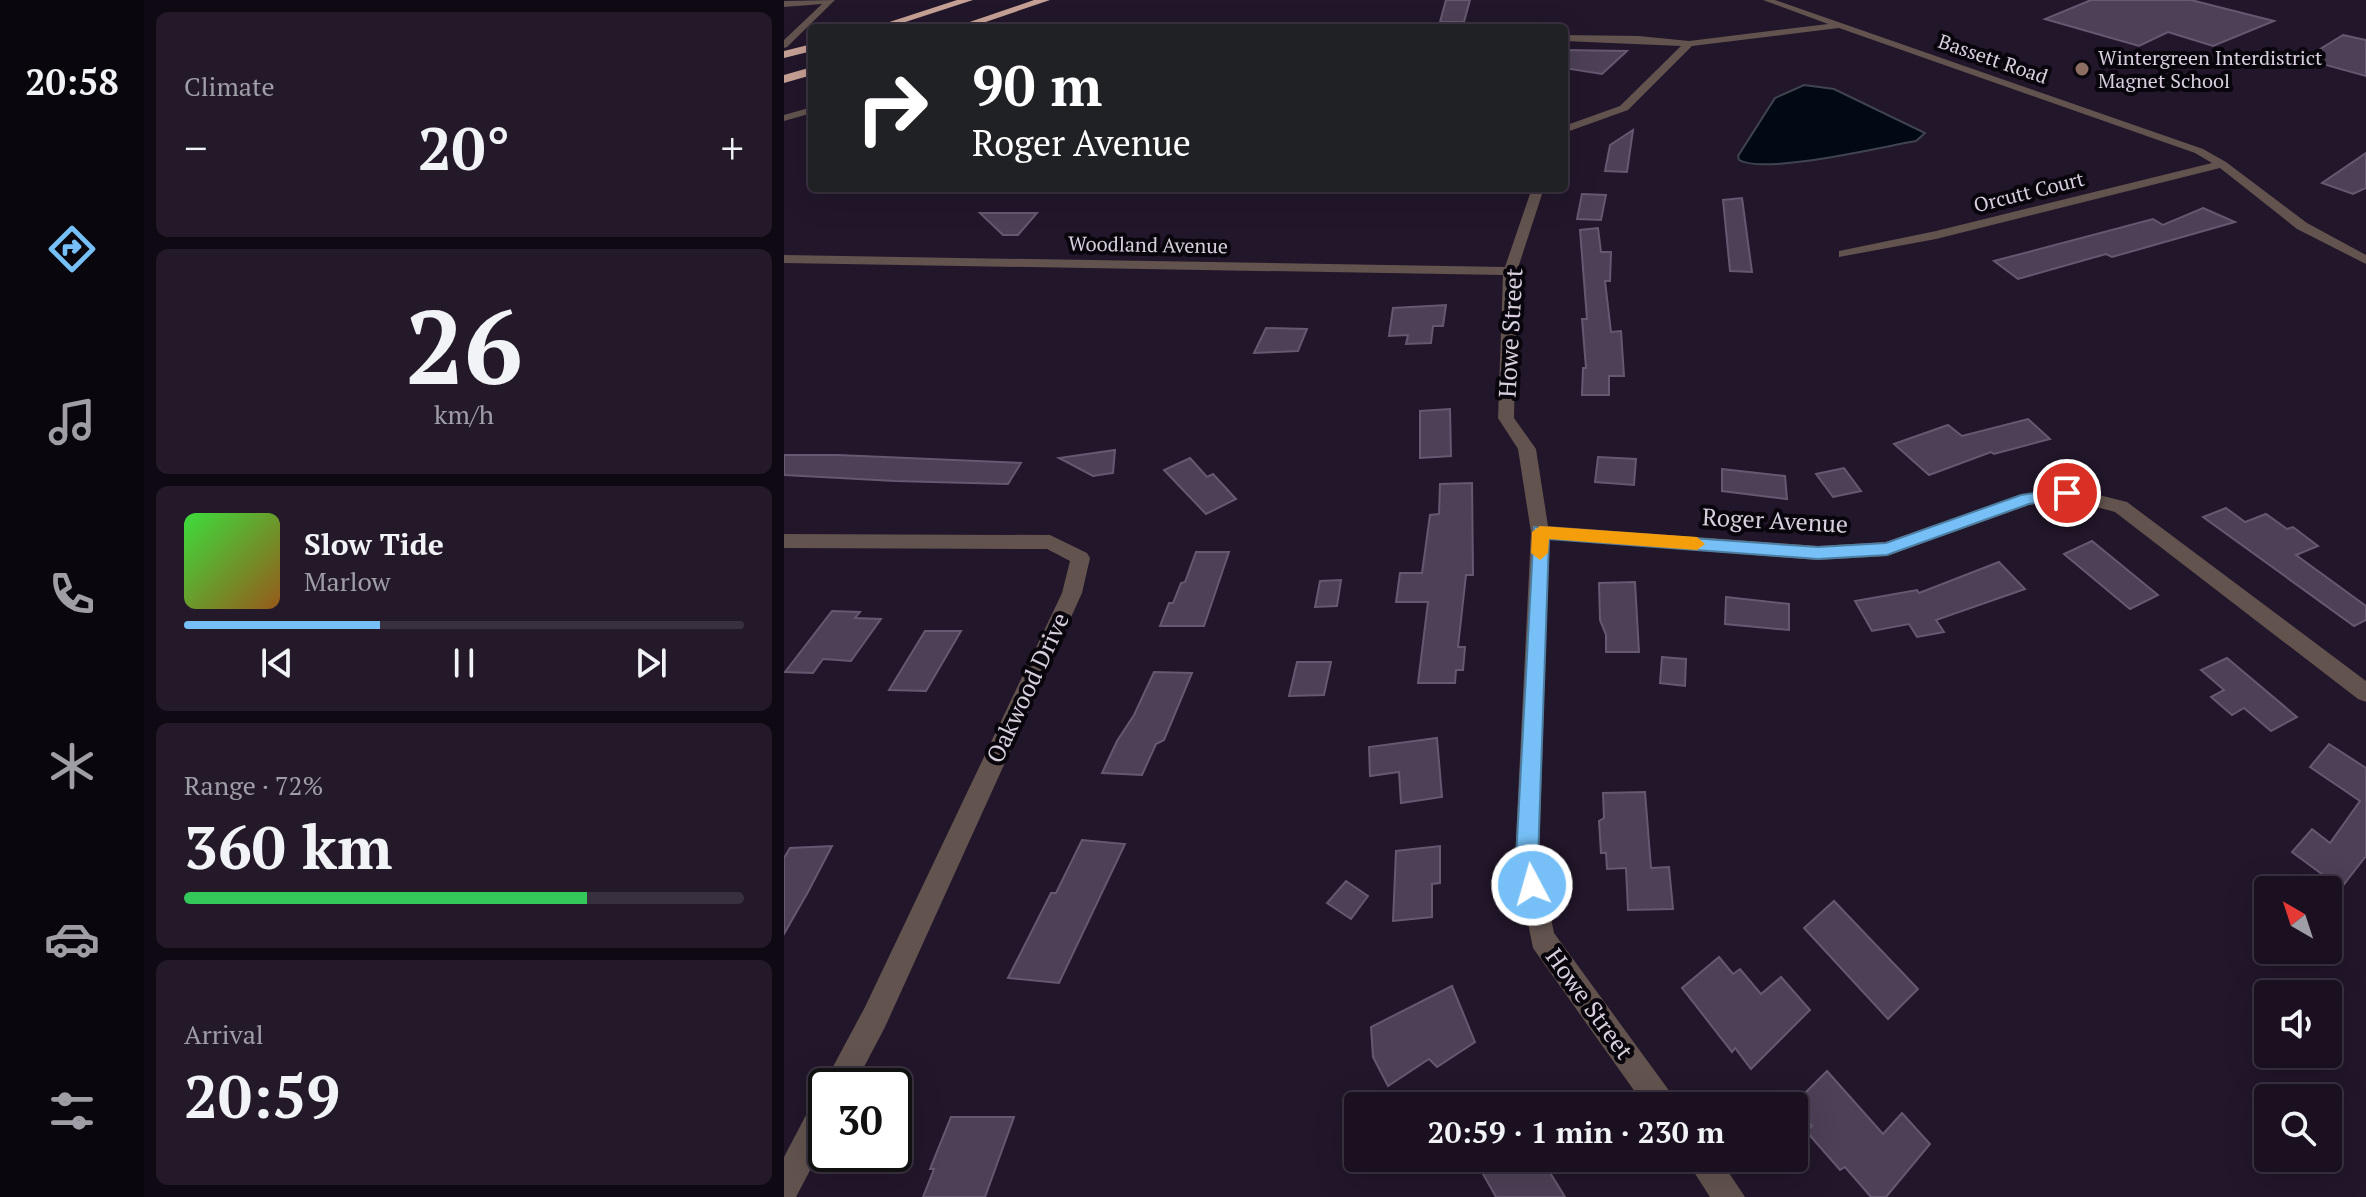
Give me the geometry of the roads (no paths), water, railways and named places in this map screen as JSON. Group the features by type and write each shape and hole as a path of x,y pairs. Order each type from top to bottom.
{"highway":[{"path":"889,24 968,0"},
{"path":"970,24 1045,0"},
{"path":"787,51 808,48"},
{"path":"784,79 808,72"}],"street":[{"name":"Bassett Road","path":"1767,0 2199,151 2222,164 2302,226 2366,260"},
{"path":"784,4 830,1"},
{"path":"810,24 830,1"},
{"path":"1568,38 1639,39 1689,44 1818,30 1838,25"},
{"path":"787,51 808,27"},
{"path":"1568,129 1624,108 1689,44"},
{"path":"784,118 808,111"},
{"name":"Orcutt Court","path":"1844,254 1936,235 2222,164"},
{"name":"Howe Street","path":"1537,192 1510,271 1506,418 1527,449 1540,532 1527,859 1542,939 1653,1092"},
{"name":"Woodland Avenue","path":"784,259 1510,271"},
{"name":"Roger Avenue","path":"1540,532 1818,553 1887,549 2027,499 2067,493 2121,507 2366,693"},
{"name":"Oakwood Drive","path":"784,541 1050,542 1080,558 1072,593 875,1017 848,1068"},
{"path":"784,1188 808,1143"},
{"path":"1710,1172 1729,1197"}],"place":[{"name":"Wintergreen Interdistrict Magnet School","path":"2082,69"}]}
